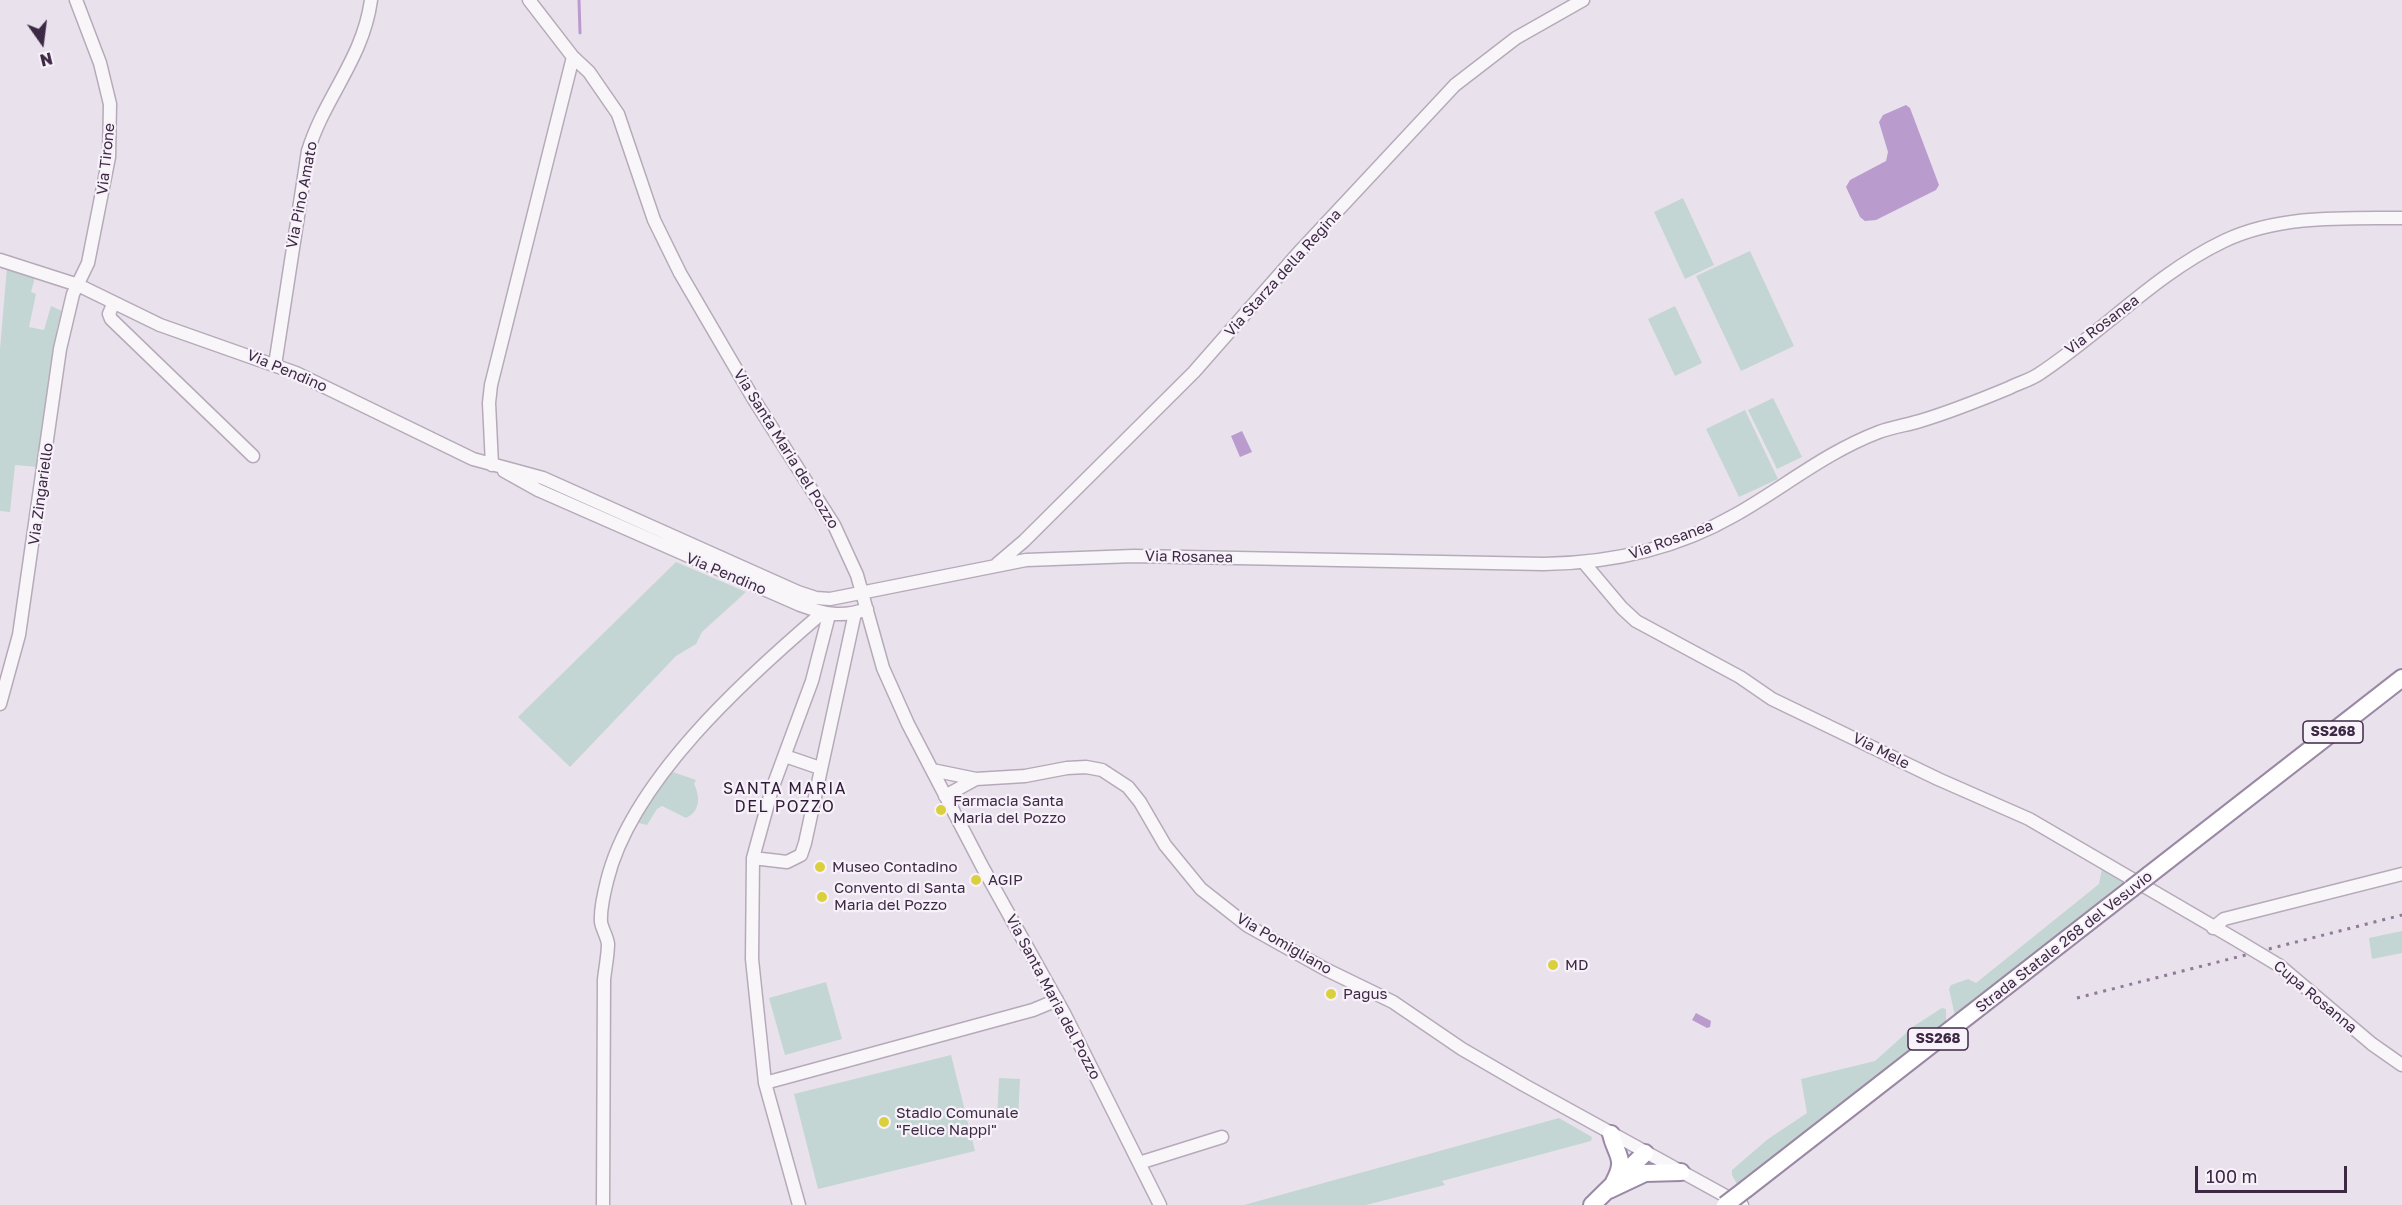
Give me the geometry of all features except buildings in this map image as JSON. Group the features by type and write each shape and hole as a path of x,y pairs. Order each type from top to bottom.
{"highway":[{"name":"Strada Statale 268 del Vesuvio","path":"1725,1205 1744,1197 2149,875 2402,678"},
{"path":"1609,1190 1620,1170 1621,1159 1611,1134"},
{"path":"1592,1205 1645,1153"},
{"path":"1609,1190 1645,1173 1681,1172"}],"street":[{"name":"Via Tirone","path":"76,0 100,63 110,104 112,129 98,220 88,263 78,285"},
{"name":"Via Pino Amato","path":"275,365 308,151 320,120 363,38 371,0"},
{"name":"Via Santa Maria del Pozzo","path":"530,0 573,57 589,72 618,114 654,220 680,273 753,398 834,525 863,593 861,611 908,724 1057,1000 1161,1205"},
{"name":"Via Starza della Regina","path":"996,565 1032,533 1194,372 1301,250 1455,85 1516,38 1583,0"},
{"path":"492,465 489,403 491,385 573,57"},
{"name":"Via Rosanea","path":"863,593 996,565 1134,555 1585,564 1623,558 1663,546 1735,515 1786,481 1854,443 1880,432 1963,407 2038,375 2168,275 2225,240 2272,226 2320,218 2402,218"},
{"name":"Via Pendino","path":"0,260 78,285 113,304 181,333 275,365 350,398 473,459 543,478 798,592 816,598 830,599 863,593"},
{"name":"Via Zingariello","path":"0,704 19,635 60,349 73,294 78,285"},
{"path":"113,304 111,319 253,456"},
{"name":"Via Pendino","path":"492,465 538,490 726,575 826,614 861,611"},
{"name":"Via Mele","path":"1585,564 1636,621 1740,677 1772,699 1938,779 2029,819 2194,916"},
{"path":"753,858 787,862 801,855 806,843 820,768 861,611"},
{"path":"799,1205 765,1083 752,959 753,858 761,821 812,681 826,614"},
{"path":"603,1205 604,980 608,943 601,922 608,879 617,852 630,822 670,761 779,650 826,614"},
{"path":"785,756 820,768"},
{"name":"Via Pomigliano","path":"932,770 976,778 1025,776 1086,767 1102,770 1116,777 1140,802 1165,845 1196,884 1248,926 1314,963 1393,1002 1462,1049 1645,1153 1681,1172 1744,1197"},
{"name":"Via Pomigliano","path":"945,796 976,778"},
{"path":"2213,928 2224,919 2402,874"},
{"name":"Cupa Rosanna","path":"2194,916 2280,966 2372,1044 2402,1065"},
{"path":"765,1083 1033,1010 1057,1000"},
{"path":"1138,1163 1222,1137"}],"shaded area":[{"path":"1906,105 1910,108 1939,185 1936,190 1876,220 1865,221 1860,217 1846,187 1850,180 1886,161 1888,152 1879,122 1883,115"},
{"path":"1683,198 1714,265 1685,279 1654,212"},
{"path":"1750,251 1794,346 1741,371 1696,276"},
{"path":"7,267 35,277 31,292 36,294 29,327 44,330 51,306 62,311 57,329 38,467 15,465 10,512 0,511 0,349"},
{"path":"1675,306 1702,363 1675,376 1648,319"},
{"path":"1773,398 1802,457 1777,469 1748,410"},
{"path":"1745,410 1778,479 1739,497 1706,429"},
{"path":"1242,431 1252,452 1240,457 1231,436"},
{"path":"676,562 746,592 702,632 696,644 676,656 570,767 518,717"},
{"path":"667,770 696,780 694,784 697,793 697,807 686,818 662,806 657,809 647,825 635,822"},
{"path":"2107,868 2127,879 1955,1016 1949,989 1951,985 1968,979 1976,983 2099,884 2102,869"},
{"path":"2402,931 2402,953 2372,959 2369,938"},
{"path":"826,982 842,1039 785,1055 769,998"},
{"path":"1942,1008 1946,1009 1946,1022 1737,1184 1732,1170 1768,1139 1807,1113 1801,1079 1875,1061 1914,1026"},
{"path":"1696,1013 1711,1021 1710,1027 1707,1028 1692,1020"},
{"name":"Stadio Comunale \"Felice Nappi\"","path":"951,1055 975,1151 818,1189 794,1094"},
{"path":"999,1078 1020,1079 1018,1120 997,1119"},
{"path":"1559,1118 1592,1137 1591,1141 1442,1181 1445,1185 1366,1205 1244,1205"}],"waterway":[{"path":"579,0 580,33"}],"railway":[{"path":"2077,998 2402,915"}],"place":[{"name":"Farmacia Santa Maria del Pozzo","path":"941,810"},
{"name":"Museo Contadino","path":"820,867"},
{"name":"AGIP","path":"976,880"},
{"name":"Convento di Santa Maria del Pozzo","path":"822,897"},
{"name":"MD","path":"1553,965"},
{"name":"Pagus","path":"1331,994"},
{"name":"Stadio Comunale \"Felice Nappi\"","path":"884,1122"}],"district":[{"name":"SANTA MARIA DEL POZZO","path":"785,798"}]}
